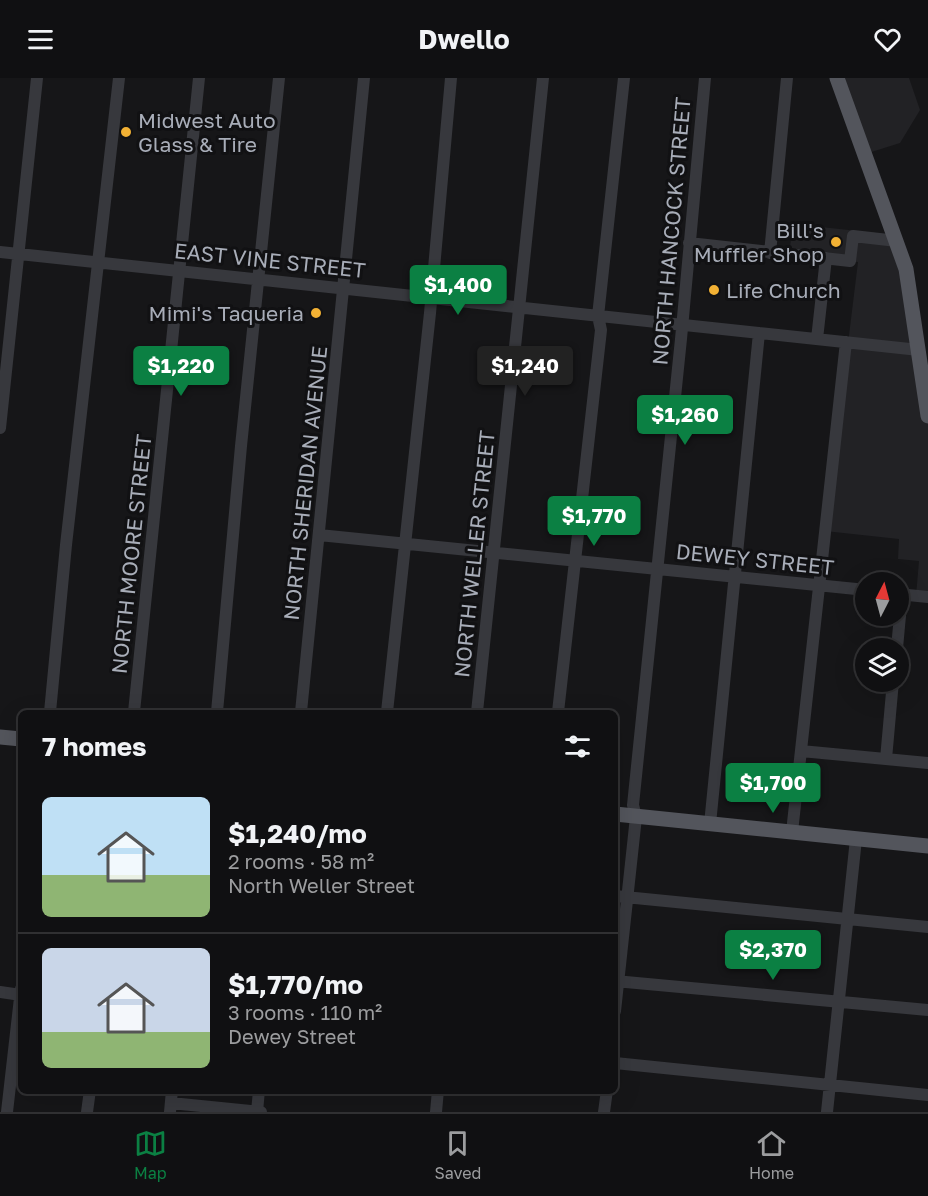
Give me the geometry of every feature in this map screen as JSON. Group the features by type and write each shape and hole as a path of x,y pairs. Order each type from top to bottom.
{"main road":[{"path":"837,78 906,269 924,348 928,416"},
{"path":"0,736 18,739"},
{"path":"618,814 928,846"}],"street":[{"path":"0,428 37,78"},
{"path":"50,710 119,78"},
{"name":"NORTH MOORE STREET","path":"134,710 199,78"},
{"path":"218,710 279,78"},
{"name":"NORTH SHERIDAN AVENUE","path":"301,710 364,78"},
{"path":"387,710 406,543 451,78"},
{"name":"NORTH WELLER STREET","path":"477,710 543,78"},
{"path":"558,710 601,330 598,316 624,78"},
{"name":"NORTH HANCOCK STREET","path":"618,960 621,897 636,817 633,805 705,78"},
{"path":"770,253 787,78"},
{"path":"689,243 850,261 853,236 897,241"},
{"name":"EAST VINE STREET","path":"0,252 759,333 924,348"},
{"path":"817,339 826,258"},
{"path":"710,824 759,333"},
{"path":"792,832 846,342"},
{"name":"DEWEY STREET","path":"319,535 855,589"},
{"path":"909,595 928,597"},
{"path":"886,759 892,692"},
{"path":"801,751 928,763"},
{"path":"827,1112 856,839"},
{"path":"621,897 928,927"},
{"path":"618,981 928,1010"},
{"path":"0,992 18,994"},
{"path":"7,1112 18,1019"},
{"path":"618,1064 928,1095"},
{"path":"87,1112 89,1094"},
{"path":"171,1102 258,1112 259,1094"},
{"path":"436,1112 438,1094"},
{"path":"604,1112 606,1094"}],"shaded area":[{"path":"837,78 909,78 920,110 900,143 865,154"},
{"path":"793,224 895,235 928,416 928,597 916,596 919,561 898,559 899,539 825,531 858,262 789,254"}],"place":[{"name":"Midwest Auto Glass & Tire","path":"126,132"},
{"name":"Bill's Muffler Shop","path":"836,242"},
{"name":"Life Church","path":"714,290"},
{"name":"Mimi's Taqueria","path":"316,313"}]}
